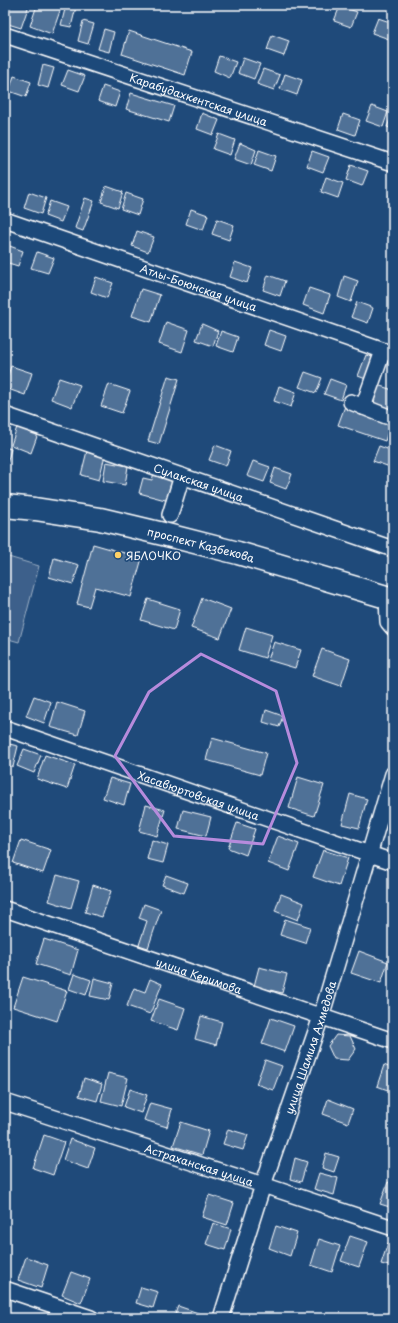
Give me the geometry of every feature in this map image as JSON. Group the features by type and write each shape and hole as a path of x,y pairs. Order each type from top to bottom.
{"highway":[{"name":"проспект Казбекова","path":"5,495 101,508 240,540 391,594"},
{"name":"проспект Казбекова","path":"5,506 35,508 93,518 238,553 391,594"}],"street":[{"name":"Карабудахкентская улица","path":"5,35 393,163"},
{"name":"Атлы-Боюнская улица","path":"5,220 388,352"},
{"path":"386,416 357,405 388,352"},
{"name":"Сулакская улица","path":"5,415 393,550"},
{"path":"170,515 182,476"},
{"path":"391,594 388,622 393,628"},
{"name":"Хасавюртовская улица","path":"5,728 393,862"},
{"name":"улица Шамиля Ахмедова","path":"221,1318 263,1185 321,1017 368,854 393,774"},
{"name":"улица Керимова","path":"5,909 393,1041"},
{"name":"Астраханская улица","path":"5,1102 393,1228"},
{"path":"5,1289 91,1318"}],"highlighted area":[{"path":"201,654 276,691 297,763 263,844 174,836 115,756 149,692"}],"shaded area":[{"path":"5,556 39,566 19,642 5,638"}],"building":[{"path":"5,5 29,5 21,28 5,23"},
{"path":"37,5 62,5 52,34 30,26"},
{"path":"66,5 76,7 71,27 61,25"},
{"path":"340,6 357,12 351,27 334,21"},
{"path":"378,18 393,23 393,28 389,39 372,33"},
{"path":"83,21 94,24 88,44 78,41"},
{"path":"104,29 114,32 109,52 98,49"},
{"path":"129,31 192,52 185,75 122,54"},
{"path":"272,35 289,41 284,56 267,50"},
{"path":"219,56 236,62 230,78 214,71"},
{"path":"243,58 260,64 254,79 238,73"},
{"path":"43,65 54,68 48,88 38,85"},
{"path":"263,69 280,75 274,90 257,84"},
{"path":"68,70 85,76 79,91 62,85"},
{"path":"285,74 302,80 297,95 280,89"},
{"path":"14,76 31,82 26,97 9,91"},
{"path":"103,86 120,92 115,107 98,101"},
{"path":"131,93 174,106 169,122 126,109"},
{"path":"372,106 388,112 383,127 366,121"},
{"path":"393,112 393,129 387,127"},
{"path":"202,113 219,120 213,135 197,129"},
{"path":"343,114 360,120 355,135 338,129"},
{"path":"219,134 235,140 230,155 213,149"},
{"path":"240,143 256,150 251,165 234,159"},
{"path":"259,150 276,156 271,171 254,165"},
{"path":"312,151 329,157 323,172 307,166"},
{"path":"351,165 368,171 362,186 346,180"},
{"path":"326,177 343,183 338,198 321,192"},
{"path":"106,186 123,192 118,208 101,202"},
{"path":"393,186 393,198 389,196"},
{"path":"29,192 46,198 41,214 24,208"},
{"path":"126,193 143,199 138,215 121,209"},
{"path":"85,198 94,201 83,231 75,228"},
{"path":"50,201 67,207 61,222 45,216"},
{"path":"191,209 208,215 203,230 186,224"},
{"path":"217,219 234,225 229,240 212,234"},
{"path":"137,231 154,237 148,252 132,246"},
{"path":"7,245 23,251 18,266 5,262 5,249"},
{"path":"37,252 54,258 48,273 31,268"},
{"path":"235,262 252,268 247,283 230,277"},
{"path":"268,275 285,281 280,296 263,290"},
{"path":"344,276 358,281 351,302 338,297"},
{"path":"96,277 113,283 107,298 91,292"},
{"path":"309,288 330,295 324,313 303,305"},
{"path":"141,289 160,295 151,322 132,316"},
{"path":"357,302 373,308 368,323 351,317"},
{"path":"166,322 189,330 182,352 159,344"},
{"path":"202,324 218,331 213,346 196,340"},
{"path":"269,330 286,336 281,351 264,345"},
{"path":"221,331 238,337 233,352 216,346"},
{"path":"366,355 387,362 379,384 358,376"},
{"path":"11,366 32,373 25,395 5,388"},
{"path":"305,372 322,378 316,393 299,387"},
{"path":"168,376 179,379 159,444 148,441"},
{"path":"59,378 80,385 72,407 51,399"},
{"path":"330,379 346,385 341,400 324,394"},
{"path":"109,384 130,391 122,413 101,406"},
{"path":"377,385 393,390 393,407 391,414 370,407"},
{"path":"279,386 296,392 291,407 274,401"},
{"path":"345,406 391,422 385,441 338,425"},
{"path":"18,424 39,431 31,453 11,445"},
{"path":"215,445 231,451 226,466 209,460"},
{"path":"379,446 393,451 393,459 390,467 373,461"},
{"path":"5,447 11,449 6,468 5,468"},
{"path":"87,451 105,455 99,480 81,475"},
{"path":"253,461 270,467 264,482 247,476"},
{"path":"106,462 128,466 125,485 103,481"},
{"path":"275,468 292,474 286,489 270,483"},
{"path":"154,473 175,478 169,501 139,493 143,478 152,480"},
{"path":"93,544 142,558 131,597 95,587 89,607 77,604"},
{"path":"54,558 79,565 73,584 49,577"},
{"path":"202,598 231,609 220,638 191,628"},
{"path":"148,599 180,609 174,630 141,620"},
{"path":"246,627 272,635 265,658 239,650"},
{"path":"274,642 301,650 295,668 268,660"},
{"path":"322,649 350,659 341,686 312,676"},
{"path":"34,696 51,702 44,723 26,716"},
{"path":"57,702 85,711 78,735 50,727"},
{"path":"266,710 283,716 279,727 263,722"},
{"path":"212,738 266,753 260,775 206,760"},
{"path":"5,743 18,746 13,767 5,765"},
{"path":"24,749 41,755 34,773 17,766"},
{"path":"45,755 75,765 67,789 37,779"},
{"path":"298,777 324,785 314,816 289,808"},
{"path":"110,778 130,784 124,805 103,798"},
{"path":"350,794 367,799 359,828 342,824"},
{"path":"146,805 165,810 157,836 139,831"},
{"path":"183,810 211,817 206,836 178,829"},
{"path":"237,823 255,829 246,855 228,848"},
{"path":"278,836 299,844 289,871 268,863"},
{"path":"21,840 51,850 43,873 13,863"},
{"path":"152,840 168,845 163,863 147,859"},
{"path":"323,850 348,858 339,886 313,877"},
{"path":"57,875 79,881 71,908 49,901"},
{"path":"166,875 188,883 184,893 162,885"},
{"path":"93,885 111,891 102,917 85,912"},
{"path":"281,894 304,903 298,920 275,911"},
{"path":"144,904 161,910 148,948 139,945 147,921 139,918"},
{"path":"285,919 310,927 305,943 280,935"},
{"path":"393,938 393,949 390,948"},
{"path":"44,939 78,950 71,975 36,964"},
{"path":"359,951 388,962 381,983 351,973"},
{"path":"259,967 287,974 282,993 254,986"},
{"path":"74,974 91,980 86,995 69,989"},
{"path":"23,977 67,991 57,1021 13,1007"},
{"path":"94,978 113,983 109,1000 90,996"},
{"path":"150,979 162,984 150,1014 127,1006 134,988 145,992"},
{"path":"159,999 185,1008 178,1030 151,1021"},
{"path":"201,1016 222,1022 216,1045 195,1039"},
{"path":"271,1018 294,1026 285,1052 262,1044"},
{"path":"336,1035 350,1036 356,1049 348,1060 334,1059 328,1046"},
{"path":"265,1060 282,1066 273,1090 256,1084"},
{"path":"384,1065 393,1069 393,1092 377,1086"},
{"path":"108,1073 128,1078 121,1106 101,1101"},
{"path":"84,1078 102,1084 97,1101 79,1096"},
{"path":"130,1089 147,1095 141,1113 124,1107"},
{"path":"328,1099 353,1109 348,1123 323,1114"},
{"path":"150,1103 172,1109 167,1127 144,1120"},
{"path":"181,1122 209,1131 202,1155 173,1146"},
{"path":"228,1129 248,1135 243,1150 223,1144"},
{"path":"44,1135 64,1142 53,1175 33,1168"},
{"path":"70,1139 95,1148 88,1169 63,1160"},
{"path":"326,1153 339,1157 334,1172 322,1168"},
{"path":"295,1158 307,1162 301,1182 290,1179"},
{"path":"319,1173 338,1178 334,1195 314,1189"},
{"path":"388,1182 393,1184 393,1208 380,1204"},
{"path":"209,1195 234,1203 227,1225 202,1217"},
{"path":"213,1223 231,1229 225,1250 206,1244"},
{"path":"276,1226 297,1233 290,1256 269,1248"},
{"path":"350,1236 368,1242 359,1267 341,1261"},
{"path":"319,1239 340,1246 332,1272 311,1265"},
{"path":"388,1243 393,1244 393,1267 381,1264"},
{"path":"26,1257 48,1265 41,1288 18,1280"},
{"path":"71,1272 90,1279 81,1303 62,1295"},
{"path":"141,1287 158,1292 153,1308 136,1303"},
{"path":"178,1306 201,1314 199,1318 182,1318 175,1314"}],"place":[{"name":"ЯБЛОЧКО","path":"118,555"}]}
